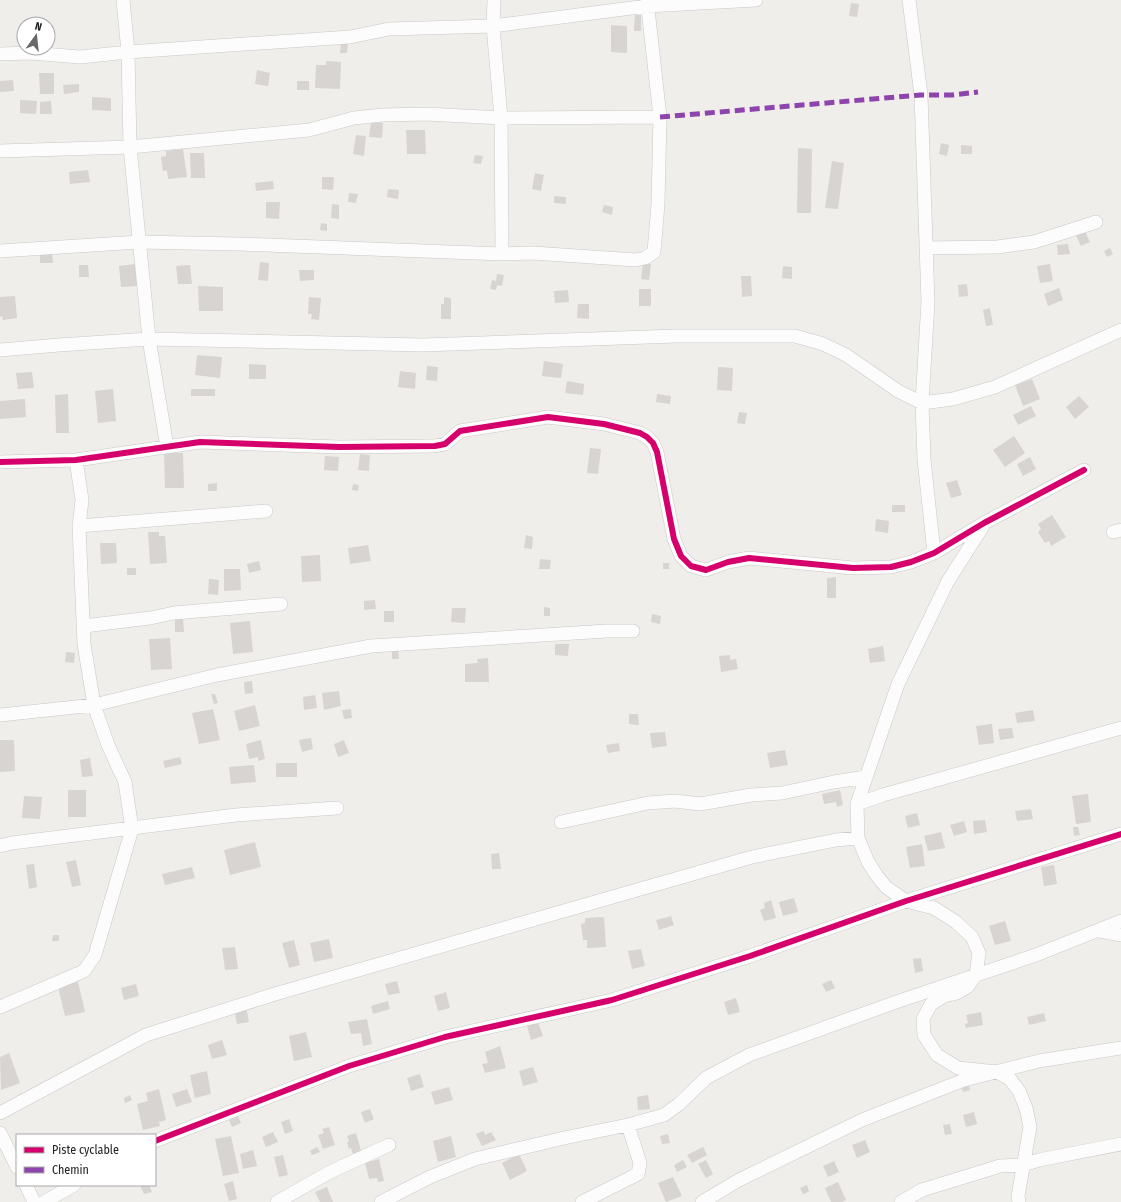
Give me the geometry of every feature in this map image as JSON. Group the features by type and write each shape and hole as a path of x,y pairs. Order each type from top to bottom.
{"street":[{"path":"123,0 128,52 130,147 139,242 149,339 167,447"},
{"path":"494,0 493,26 500,118 502,254"},
{"path":"0,54 30,53 80,57 128,52 350,37 389,29 493,26 647,3 756,0"},
{"path":"909,0 920,95 928,302 922,403 924,459 934,553"},
{"path":"0,251 139,242 238,244 502,254 533,253 636,260 645,258 654,252 658,204 660,117 647,3"},
{"path":"0,151 130,147 309,130 354,118 382,115 427,114 500,118 660,117"},
{"path":"926,248 997,247 1034,242 1096,222"},
{"path":"0,350 149,339 423,345 676,336 795,336 823,344 846,355 898,391 922,403 953,399 994,387 1121,330"},
{"path":"0,462 76,460 200,442 339,447 435,446 445,444 460,431 548,418 604,424 640,433 653,443 657,452 674,539 681,556 691,566 706,570 728,562 749,558 853,568 891,567 911,562 934,553 984,523 1084,470"},
{"path":"0,1007 84,971 91,963 96,955 132,829 124,782 108,745 94,705 84,644 79,526 82,500 76,460"},
{"path":"79,526 266,511"},
{"path":"984,523 948,581 898,684 857,804 858,838 868,862 886,887 906,901 934,908 956,922 972,937 979,953 976,975 967,987 957,993 944,996 931,1004 923,1019 924,1035 937,1055 958,1068 997,1072 1010,1079 1019,1091 1026,1108 1030,1127 1018,1196 1019,1202"},
{"path":"84,626 150,618 174,612 280,604"},
{"path":"0,715 94,705 217,675 371,646 607,631 633,631"},
{"path":"857,804 882,795 1121,728"},
{"path":"561,822 648,803 675,801 700,804 751,795 782,793 866,777"},
{"path":"0,846 12,843 236,815 337,808"},
{"path":"156,1141 349,1066 445,1037 612,1000 750,956 906,901 1121,834"},
{"path":"0,1113 146,1036 267,996 752,857 836,840 858,838"},
{"path":"381,1202 430,1177 475,1159 628,1125 664,1115 679,1104 706,1078 749,1055 1121,922"},
{"path":"1100,930 1121,935"},
{"path":"702,1202 739,1180 862,1120 964,1080 1039,1061 1121,1048"},
{"path":"582,1202 638,1174 640,1163 628,1125"},
{"path":"0,1133 16,1165"},
{"path":"901,1202 922,1190 1000,1166 1023,1164 1121,1144"},
{"path":"277,1202 330,1172 389,1145"},
{"path":"26,1186 34,1202"},
{"path":"44,1202 72,1186"}],"building":[{"path":"851,3 859,4 857,17 849,16"},
{"path":"635,15 641,15 641,31 634,31"},
{"path":"611,25 627,26 627,53 611,52"},
{"path":"341,43 348,43 347,53 340,53"},
{"path":"326,61 341,62 340,89 315,88 316,65 326,65"},
{"path":"257,70 270,73 268,86 255,84"},
{"path":"39,73 54,73 54,94 40,94"},
{"path":"13,80 14,91 0,92 0,81"},
{"path":"297,81 309,81 309,90 297,90"},
{"path":"79,84 79,92 64,94 63,85"},
{"path":"92,97 111,98 111,111 92,110"},
{"path":"20,100 37,101 36,114 20,113"},
{"path":"51,101 52,114 40,114 40,102"},
{"path":"371,122 383,123 382,138 369,137"},
{"path":"406,130 425,130 426,154 407,154"},
{"path":"356,135 366,136 364,156 353,154"},
{"path":"941,143 949,145 947,156 939,154"},
{"path":"961,145 972,146 972,154 961,154"},
{"path":"798,148 812,149 811,213 797,213"},
{"path":"183,149 187,177 168,179 167,170 163,171 161,157 166,156 166,151"},
{"path":"190,153 204,153 205,178 191,178"},
{"path":"475,155 483,156 481,164 473,163"},
{"path":"832,161 844,163 838,209 825,208"},
{"path":"88,170 90,182 70,184 69,172"},
{"path":"535,173 544,175 541,191 532,189"},
{"path":"322,177 334,177 333,190 322,189"},
{"path":"273,181 274,189 256,191 255,183"},
{"path":"388,189 399,190 398,199 387,197"},
{"path":"349,193 358,194 356,203 348,202"},
{"path":"554,196 566,197 566,204 554,203"},
{"path":"266,202 280,202 279,219 266,218"},
{"path":"332,204 339,205 339,219 331,218"},
{"path":"604,205 613,207 612,215 602,212"},
{"path":"321,223 327,224 327,231 320,230"},
{"path":"1084,230 1090,242 1081,246 1075,233"},
{"path":"1068,244 1070,254 1058,255 1057,245"},
{"path":"1110,248 1113,254 1107,257 1104,251"},
{"path":"40,251 52,251 53,263 40,263"},
{"path":"260,262 269,263 268,281 258,280"},
{"path":"643,263 651,264 649,280 641,279"},
{"path":"135,264 137,286 121,287 119,266"},
{"path":"1050,264 1053,281 1040,283 1037,266"},
{"path":"79,265 88,265 89,277 79,277"},
{"path":"190,265 192,284 178,284 176,266"},
{"path":"783,266 792,267 792,279 782,278"},
{"path":"299,270 314,270 314,280 300,281"},
{"path":"497,274 504,275 502,286 497,285 496,290 490,289 492,280 496,281"},
{"path":"741,276 751,276 752,296 742,297"},
{"path":"967,284 968,296 959,297 958,285"},
{"path":"198,286 223,287 223,311 199,311"},
{"path":"1059,288 1063,300 1048,306 1044,294"},
{"path":"639,289 651,289 651,306 639,306"},
{"path":"568,290 569,302 555,303 554,291"},
{"path":"15,296 17,318 3,320 2,316 0,317 0,297"},
{"path":"309,297 321,298 319,320 311,319 312,314 308,314"},
{"path":"444,297 451,298 451,319 441,319 441,304 444,304"},
{"path":"578,304 589,304 589,319 577,318"},
{"path":"990,308 993,325 986,326 983,310"},
{"path":"197,355 222,357 220,378 195,375"},
{"path":"544,361 563,364 561,378 542,376"},
{"path":"249,364 266,365 266,379 249,379"},
{"path":"427,366 438,367 437,381 426,380"},
{"path":"718,367 733,368 732,391 717,390"},
{"path":"400,371 416,373 415,389 398,387"},
{"path":"32,372 34,388 18,389 16,373"},
{"path":"1032,379 1040,399 1023,406 1015,385"},
{"path":"567,381 584,384 583,395 565,393"},
{"path":"113,389 116,421 98,423 95,391"},
{"path":"191,389 215,389 215,396 191,396"},
{"path":"68,394 69,433 56,433 55,395"},
{"path":"657,394 671,396 670,404 656,402"},
{"path":"1079,396 1089,407 1075,419 1066,407"},
{"path":"25,399 26,417 0,419 0,401"},
{"path":"1031,406 1036,416 1018,425 1013,415"},
{"path":"739,412 747,413 745,424 737,423"},
{"path":"1014,436 1025,453 1005,467 993,450"},
{"path":"590,448 601,449 598,474 587,473"},
{"path":"164,453 183,453 184,488 165,488"},
{"path":"360,454 370,455 369,471 358,470"},
{"path":"325,456 339,457 338,471 324,470"},
{"path":"1030,457 1036,469 1023,476 1017,464"},
{"path":"957,480 962,495 951,498 946,483"},
{"path":"217,483 217,491 208,491 208,484"},
{"path":"353,484 359,485 358,491 352,490"},
{"path":"892,505 905,505 905,512 892,512"},
{"path":"1052,515 1066,537 1051,546 1049,541 1045,543 1038,532 1041,529 1038,524"},
{"path":"876,519 889,521 888,533 875,531"},
{"path":"148,532 159,532 159,536 165,536 167,563 150,564"},
{"path":"526,535 533,537 532,549 524,548"},
{"path":"100,543 116,543 117,563 101,564"},
{"path":"368,545 371,561 350,564 348,548"},
{"path":"320,555 321,581 302,582 301,556"},
{"path":"540,559 551,560 550,569 539,569"},
{"path":"259,561 261,570 249,573 247,564"},
{"path":"663,563 669,563 669,569 663,569"},
{"path":"127,568 136,568 136,575 127,575"},
{"path":"224,569 240,569 241,590 224,591"},
{"path":"836,577 836,598 827,598 827,578"},
{"path":"209,579 219,580 218,595 208,594"},
{"path":"375,600 376,609 364,610 364,601"},
{"path":"544,607 550,608 550,616 544,616"},
{"path":"452,608 466,608 465,623 451,622"},
{"path":"384,611 394,611 394,622 384,622"},
{"path":"652,614 661,616 660,624 651,622"},
{"path":"175,618 183,618 184,632 175,632"},
{"path":"250,621 253,652 233,654 230,623"},
{"path":"170,638 172,669 151,670 149,639"},
{"path":"555,644 569,644 568,656 555,655"},
{"path":"883,646 885,661 870,663 868,649"},
{"path":"392,650 398,650 399,659 392,659"},
{"path":"66,652 75,653 74,663 65,662"},
{"path":"730,655 730,660 736,659 738,669 721,672 719,656"},
{"path":"488,658 489,682 465,682 465,664 478,663 477,659"},
{"path":"252,681 253,693 245,694 244,682"},
{"path":"339,691 341,706 324,710 322,693"},
{"path":"211,694 215,694 218,703 214,704"},
{"path":"315,695 317,708 304,710 303,697"},
{"path":"255,705 260,726 239,731 234,711"},
{"path":"213,709 220,740 199,744 192,713"},
{"path":"351,709 352,718 344,719 342,710"},
{"path":"1033,710 1035,721 1017,723 1015,713"},
{"path":"629,714 638,714 639,725 629,724"},
{"path":"992,724 994,743 979,745 976,726"},
{"path":"1012,728 1014,738 1000,740 998,729"},
{"path":"665,732 667,746 652,748 650,733"},
{"path":"311,738 313,749 302,752 299,740"},
{"path":"0,740 14,740 15,771 0,772"},
{"path":"261,740 265,759 258,761 258,757 249,759 246,744"},
{"path":"344,740 349,753 338,757 334,744"},
{"path":"619,743 620,751 608,753 606,745"},
{"path":"785,750 788,765 770,768 767,753"},
{"path":"180,757 182,764 165,768 163,761"},
{"path":"90,758 93,776 82,777 80,760"},
{"path":"276,763 297,763 297,777 276,777"},
{"path":"254,765 256,782 231,784 229,767"},
{"path":"68,790 86,790 86,817 68,817"},
{"path":"840,790 843,805 837,807 836,802 824,804 822,794"},
{"path":"1088,794 1091,822 1076,824 1072,796"},
{"path":"24,796 42,797 40,819 22,818"},
{"path":"1031,809 1033,819 1017,821 1015,811"},
{"path":"917,813 920,825 908,828 905,816"},
{"path":"985,820 987,832 974,834 973,821"},
{"path":"964,821 967,832 954,836 950,825"},
{"path":"1073,827 1078,827 1080,835 1074,836"},
{"path":"941,832 945,848 928,851 924,836"},
{"path":"255,842 261,867 230,875 224,850"},
{"path":"922,844 925,866 910,868 906,847"},
{"path":"499,853 501,869 492,869 491,854"},
{"path":"76,860 81,885 72,887 66,862"},
{"path":"34,864 37,887 29,889 26,865"},
{"path":"1054,865 1057,884 1044,886 1041,867"},
{"path":"192,867 195,878 165,885 162,874"},
{"path":"794,898 798,912 783,916 779,902"},
{"path":"771,900 776,918 764,921 760,910 765,908 764,903"},
{"path":"671,916 674,925 659,930 656,920"},
{"path":"604,917 606,947 587,948 587,940 583,940 581,924 585,923 585,918"},
{"path":"1005,921 1011,941 995,945 989,926"},
{"path":"53,935 59,935 59,941 52,941"},
{"path":"329,939 333,958 314,962 310,943"},
{"path":"294,940 300,965 289,968 282,943"},
{"path":"235,947 238,969 225,970 222,948"},
{"path":"641,949 645,966 632,969 628,951"},
{"path":"921,958 923,971 915,973 913,959"},
{"path":"831,980 835,988 826,992 822,984"},
{"path":"397,981 400,993 388,995 385,984"},
{"path":"78,982 85,1012 65,1016 58,987"},
{"path":"136,984 139,996 124,1000 121,988"},
{"path":"446,992 450,1008 438,1011 434,996"},
{"path":"736,998 740,1012 728,1015 724,1002"},
{"path":"388,1001 390,1009 373,1014 371,1006"},
{"path":"246,1006 249,1022 237,1024 234,1009"},
{"path":"981,1012 983,1025 966,1028 965,1024 968,1023 966,1015"},
{"path":"1044,1013 1046,1021 1029,1025 1027,1017"},
{"path":"367,1019 372,1044 363,1046 361,1033 351,1034 348,1022"},
{"path":"538,1022 543,1036 531,1040 527,1026"},
{"path":"306,1032 312,1057 294,1061 289,1036"},
{"path":"222,1040 227,1055 212,1059 208,1045"},
{"path":"500,1046 506,1068 485,1073 482,1064 488,1063 485,1052"},
{"path":"9,1053 20,1083 1,1090 0,1057"},
{"path":"533,1067 538,1082 523,1086 519,1071"},
{"path":"207,1071 211,1094 195,1098 190,1075"},
{"path":"420,1074 424,1087 411,1091 407,1078"},
{"path":"969,1086 970,1090 963,1092 962,1088"},
{"path":"449,1087 453,1100 435,1105 431,1092"},
{"path":"159,1089 166,1120 159,1122 160,1126 143,1130 137,1104 148,1101 146,1093"},
{"path":"187,1089 192,1102 176,1107 172,1094"},
{"path":"130,1095 132,1100 125,1103 124,1098"},
{"path":"648,1095 650,1109 638,1110 637,1097"},
{"path":"370,1109 374,1119 365,1123 361,1112"},
{"path":"974,1112 977,1124 966,1127 963,1115"},
{"path":"238,1116 241,1123 232,1127 229,1120"},
{"path":"289,1119 293,1131 285,1134 281,1122"},
{"path":"950,1124 952,1134 945,1135 943,1125"},
{"path":"329,1127 335,1145 323,1149 318,1135 324,1133 322,1129"},
{"path":"484,1131 485,1135 491,1132 496,1140 482,1146 476,1134"},
{"path":"273,1132 278,1142 266,1147 262,1137"},
{"path":"356,1133 361,1151 353,1154 351,1148 349,1149 347,1136"},
{"path":"668,1134 670,1143 662,1144 660,1136"},
{"path":"231,1136 239,1173 223,1176 215,1139"},
{"path":"451,1136 456,1157 438,1162 433,1141"},
{"path":"865,1140 870,1152 857,1158 852,1145"},
{"path":"317,1147 320,1152 312,1155 310,1151"},
{"path":"703,1147 707,1155 692,1163 687,1155"},
{"path":"253,1150 257,1166 243,1169 240,1154"},
{"path":"519,1154 527,1171 510,1180 502,1163"},
{"path":"283,1155 288,1175 279,1177 274,1157"},
{"path":"379,1159 384,1181 378,1182 377,1178 369,1179 365,1163"},
{"path":"683,1160 687,1167 677,1172 674,1165"},
{"path":"706,1160 713,1174 706,1178 698,1164"},
{"path":"834,1161 839,1172 828,1177 823,1166"},
{"path":"673,1177 682,1196 666,1202 658,1183"},
{"path":"233,1181 237,1199 229,1201 224,1184"},
{"path":"838,1182 846,1200 842,1202 831,1202 825,1188"},
{"path":"807,1185 809,1192 803,1194 800,1188"},
{"path":"140,1186 149,1186 152,1192 144,1194"},
{"path":"327,1187 333,1202 320,1202 315,1192"}],"marked path":[{"path":"660,117 921,95 952,95 978,92"}],"cycle path":[{"path":"0,462 76,460 200,442 339,447 435,446 445,444 460,431 548,417 604,424 640,433 653,443 657,452 674,539 681,556 691,566 706,570 728,562 749,558 853,568 891,567 911,562 934,553 984,523 1084,470"},
{"path":"156,1141 349,1066 445,1037 612,1000 750,956 906,901 1121,834"}]}
